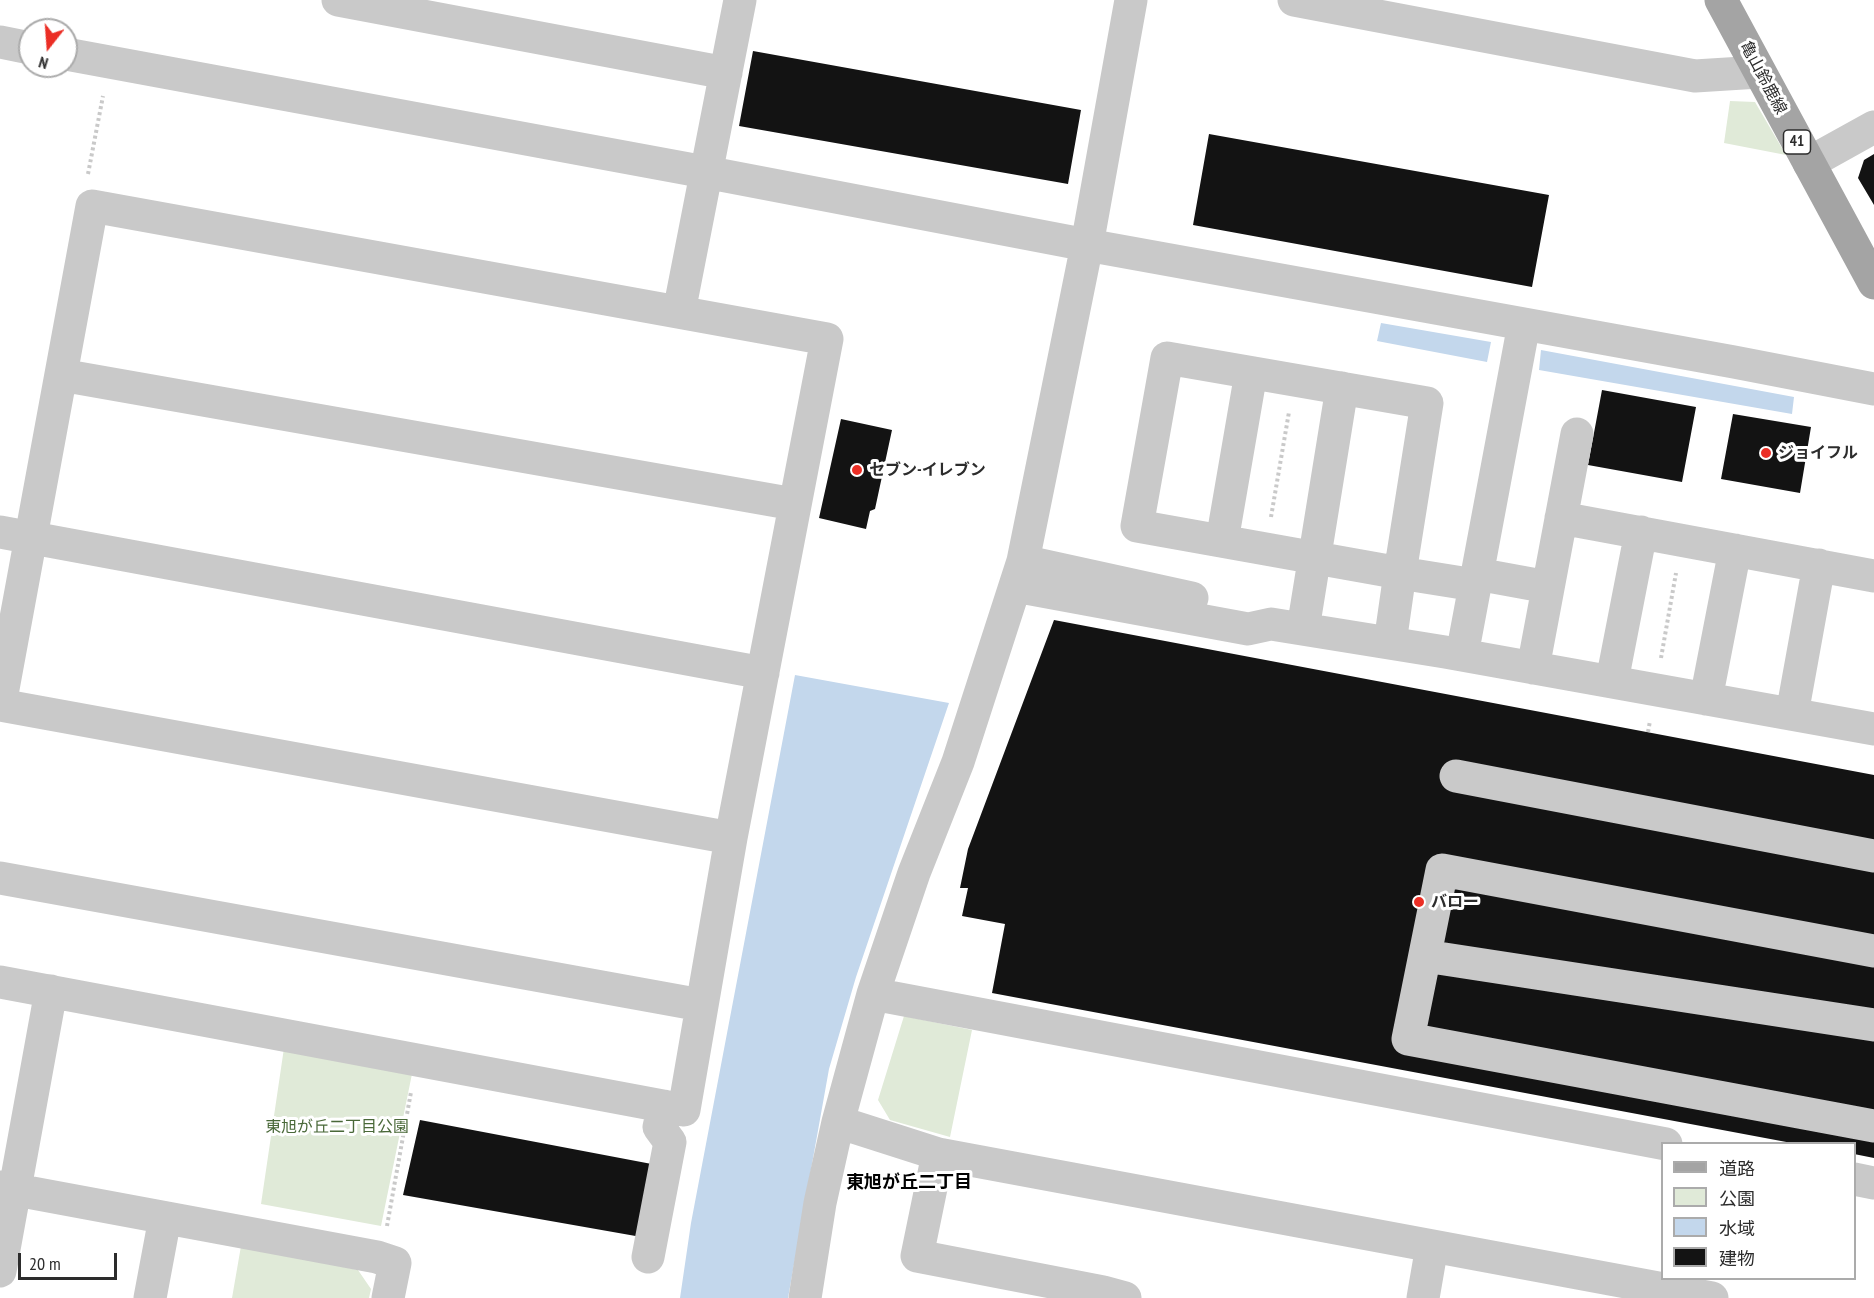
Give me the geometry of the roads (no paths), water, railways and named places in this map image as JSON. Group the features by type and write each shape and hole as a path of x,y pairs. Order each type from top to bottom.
{"main road":[{"name":"亀山鈴鹿線","path":"1721,0 1874,283"}],"street":[{"path":"338,0 726,73"},
{"path":"679,312 740,0"},
{"path":"805,1298 820,1203 838,1122 873,994 914,873 958,762 1019,573 1087,245 1131,0"},
{"path":"1294,0 1695,76 1760,72"},
{"path":"0,42 18,46"},
{"path":"78,56 1874,389"},
{"path":"1809,162 1874,127"},
{"path":"0,982 684,1110 731,838 827,339 92,206 61,375 15,535 0,705 731,838"},
{"path":"1453,653 1470,580 1513,322"},
{"path":"1389,643 1400,573 1427,404 1167,358 1137,526 1400,573 1548,587"},
{"path":"1222,541 1251,373"},
{"path":"61,375 794,504"},
{"path":"1303,628 1342,388"},
{"path":"1533,668 1577,434"},
{"path":"1561,518 1874,576"},
{"path":"1612,681 1641,532"},
{"path":"15,535 763,673"},
{"path":"1706,699 1735,550"},
{"path":"1792,714 1819,565"},
{"path":"1019,573 1248,629 1271,624 1303,628 1655,688 1874,729"},
{"path":"1456,776 1874,856"},
{"path":"1874,951 1442,870 1408,1039 1874,1125"},
{"path":"0,878 701,1005"},
{"path":"1425,956 1874,1025"},
{"path":"0,1271 8,1188 51,991"},
{"path":"873,994 1661,1142"},
{"path":"648,1257 670,1142 659,1127 664,1106"},
{"path":"838,1122 938,1154 1432,1246 1576,1286 1712,1298"},
{"path":"938,1154 917,1256 1125,1298"},
{"path":"1856,1179 1874,1183"},
{"path":"8,1188 377,1257 395,1263 388,1298"},
{"path":"150,1298 165,1218"},
{"path":"1423,1298 1432,1246"}],"water":[{"path":"1381,323 1491,342 1487,362 1377,341"},
{"path":"1541,350 1794,397 1792,414 1539,370"},
{"path":"795,675 949,703 856,977 829,1069 788,1298 680,1298 691,1223"}],"place":[{"name":"ジョイフル","path":"1766,453"},
{"name":"セブン-イレブン","path":"857,470"},
{"name":"バロー","path":"1419,902"}],"district":[{"name":"東旭が丘二丁目","path":"909,1183"}],"park label":[{"name":"東旭が丘二丁目公園","path":"337,1127"}]}
